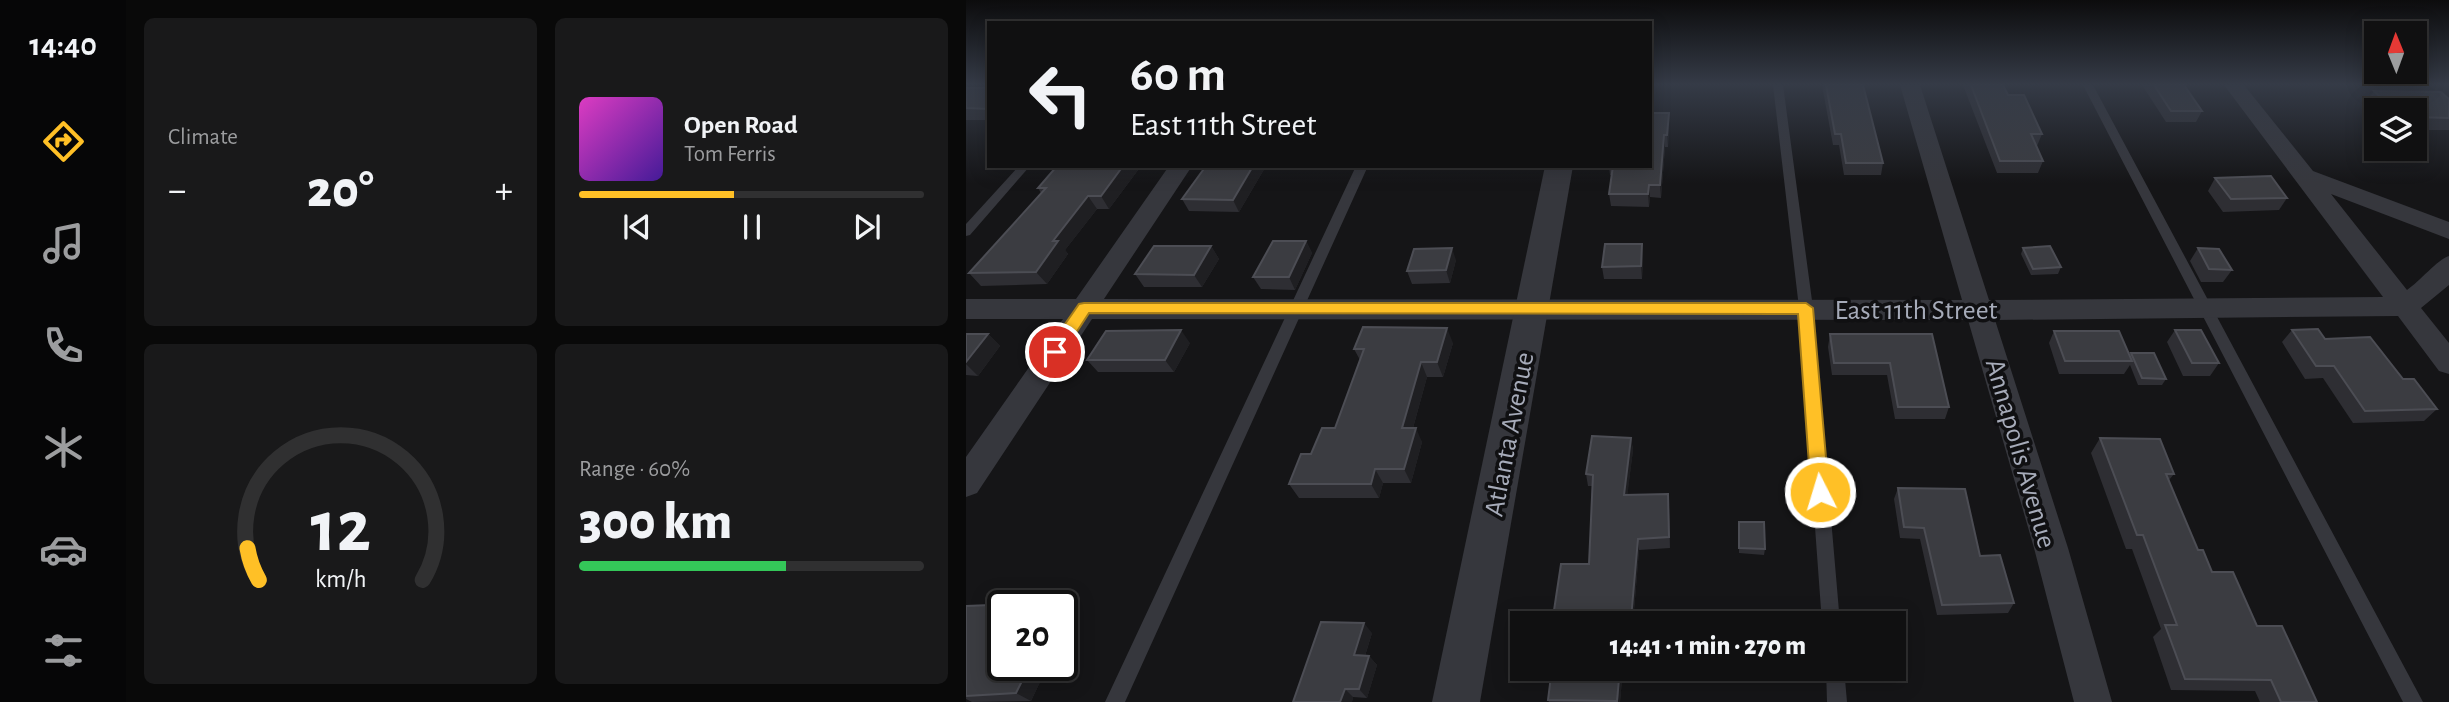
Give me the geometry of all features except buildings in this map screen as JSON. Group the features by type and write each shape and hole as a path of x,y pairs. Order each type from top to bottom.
{"street":[{"name":"Annapolis Avenue","path":"1920,118 1980,310 2093,702"},
{"path":"2259,118 2449,363"},
{"path":"966,483 1180,168"},
{"name":"Atlanta Avenue","path":"1456,702 1559,168"},
{"path":"2302,175 2449,231"},
{"path":"2405,306 2438,281 2449,265"},
{"name":"East 11th Street","path":"966,309 1532,307 1980,310 2405,306"}],"lane":[{"path":"1782,118 1806,308 1830,611"},
{"path":"2105,118 2413,702"},
{"path":"966,232 1023,168"},
{"path":"1115,702 1361,168"},
{"path":"1836,681 1837,702"}],"route":[{"path":"1055,352 1084,308 1806,308 1820,492"}]}
